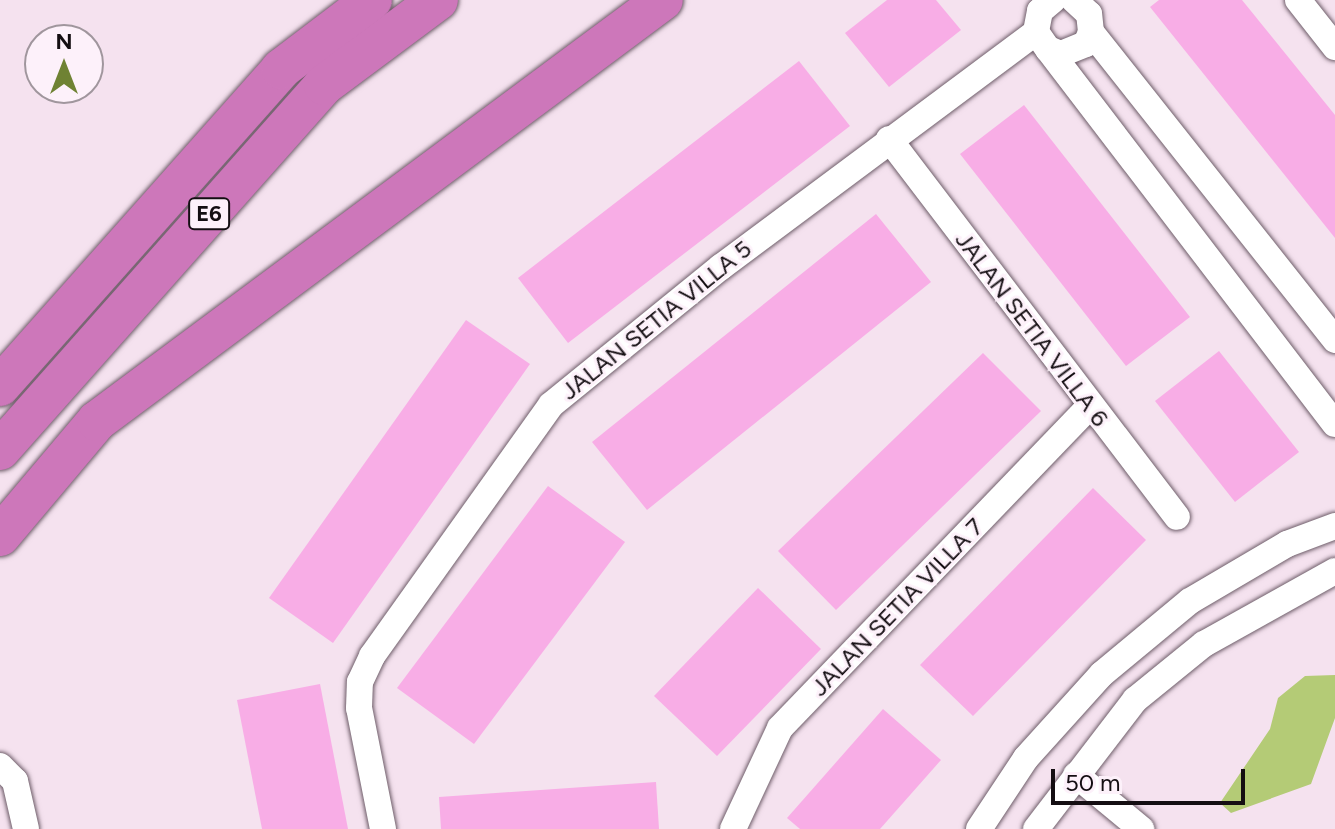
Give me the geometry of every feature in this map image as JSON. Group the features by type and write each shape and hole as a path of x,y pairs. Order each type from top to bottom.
{"highway":[{"name":"E6","path":"0,386 281,69 372,0"},
{"name":"E6","path":"0,450 324,85 438,0"},
{"path":"0,536 97,421 663,0"}],"street":[{"path":"1053,0 1040,11 1042,40 1335,424"},
{"path":"1074,0 1089,14 1091,32 1335,340"},
{"path":"1298,0 1335,47"},
{"path":"1042,40 1074,52 1091,32"},
{"name":"JALAN SETIA VILLA 5","path":"383,829 359,708 360,682 372,656 551,405 889,139 1042,40"},
{"name":"JALAN SETIA VILLA 6","path":"889,139 1177,517"},
{"name":"JALAN SETIA VILLA 7","path":"733,829 780,728 1090,406"},
{"path":"979,829 1026,758 1102,674 1190,601 1287,544 1335,526"},
{"path":"1042,827 1076,775 1135,700 1204,644 1335,571"},
{"path":"0,766 15,781 26,829"},
{"path":"1076,775 1141,829"}],"shaded area":[{"path":"1335,675 1335,718 1311,784 1231,813 1220,803 1270,729 1278,698 1305,676"}],"building":[{"path":"887,0 936,0 961,30 889,87 845,33"},
{"path":"1159,0 1242,0 1335,115 1335,238 1150,7"},
{"path":"799,61 850,126 568,343 518,278"},
{"path":"1024,105 1190,317 1126,366 960,154"},
{"path":"876,214 931,282 647,510 592,442"},
{"path":"466,320 530,364 333,643 269,598"},
{"path":"1219,351 1299,452 1235,502 1155,401"},
{"path":"983,353 1041,411 836,610 778,551"},
{"path":"548,486 625,542 474,744 397,688"},
{"path":"1093,488 1146,540 973,716 920,665"},
{"path":"758,588 821,649 717,756 654,696"},
{"path":"320,684 348,829 262,829 237,700"},
{"path":"883,709 941,760 880,829 800,829 787,818"},
{"path":"656,782 659,829 441,829 439,797"}]}
